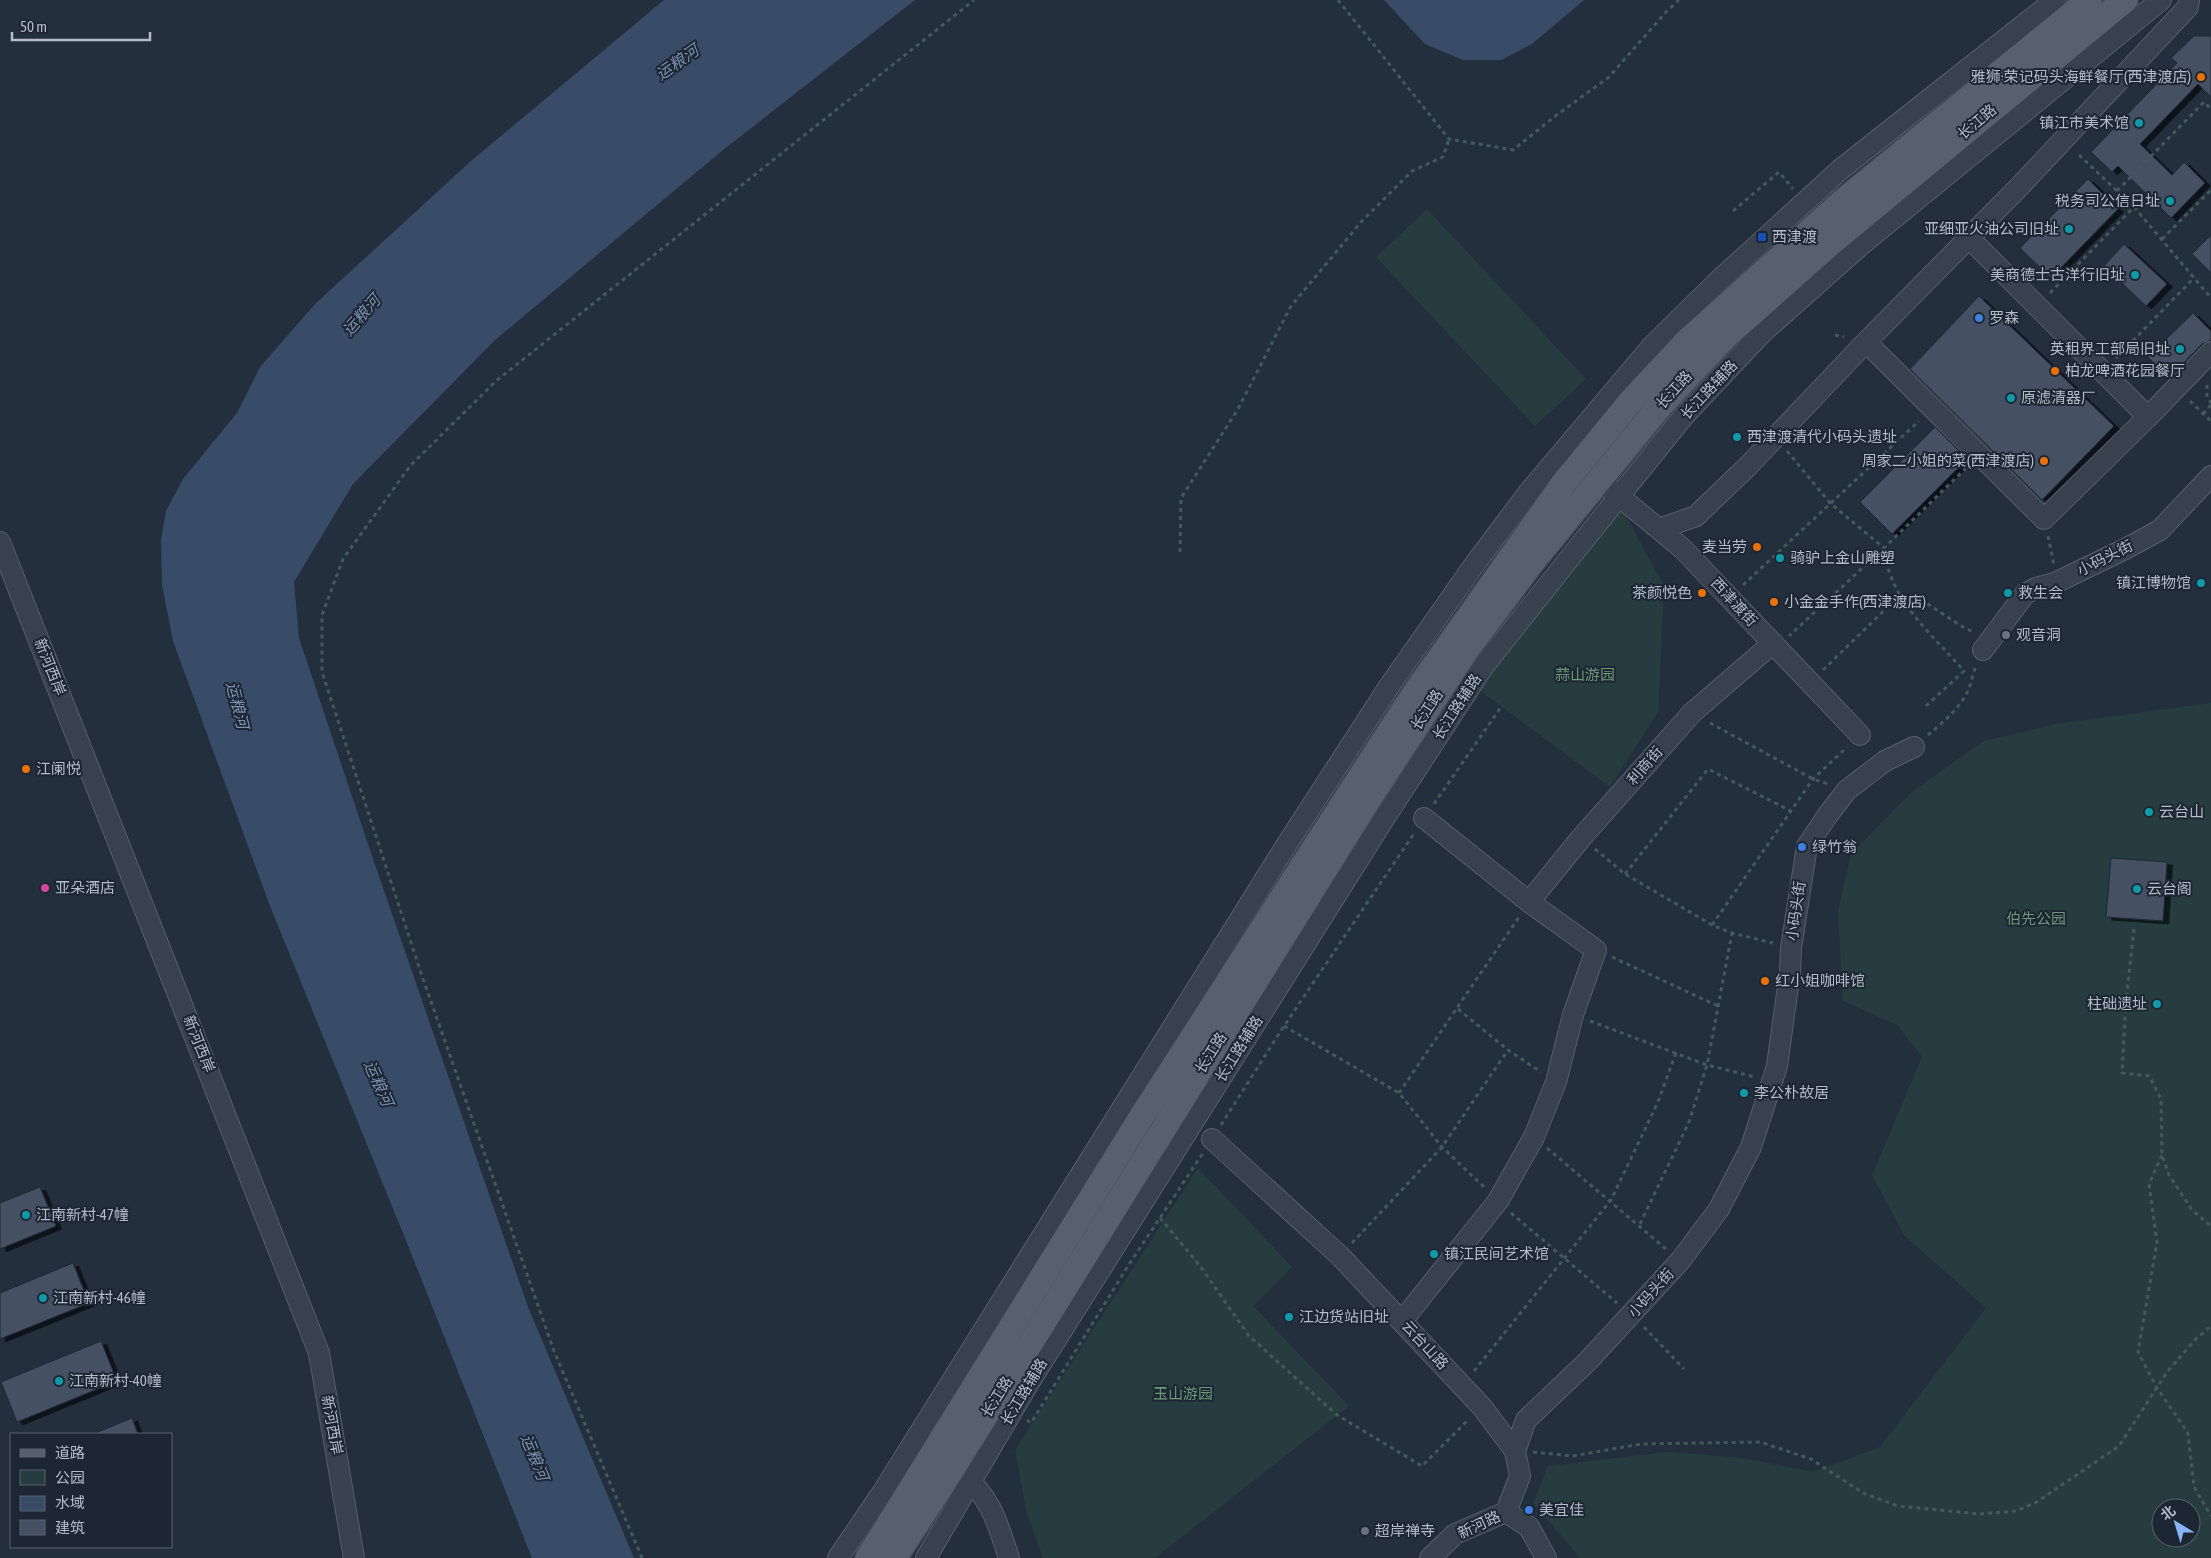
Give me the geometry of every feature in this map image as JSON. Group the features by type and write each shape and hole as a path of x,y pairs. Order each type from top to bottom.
{"main road":[{"name":"长江路","path":"868,1558 952,1468 1140,1119 1419,688 1563,484 1631,402 1687,341 1841,203 2089,0"},
{"name":"长江路","path":"894,1558 1376,789 1467,649 1532,562 1659,407 1725,337 1832,242 2125,0"}],"street":[{"path":"838,1558 882,1494 1287,844 1390,685 1474,565 1528,493 1652,346 1716,283 1841,169 2055,0"},
{"name":"长江路辅路","path":"926,1558 952,1468 1012,1410 1384,820 1484,667 1619,496 1683,417 1763,332 1861,245 2162,0"},
{"path":"1659,529 1696,516 2064,140 2188,7 2189,0"},
{"path":"1969,238 2148,417"},
{"path":"1866,342 2044,519 2211,352"},
{"name":"小码头街","path":"1988,644 2025,594 2036,588 2055,583 2160,530 2211,476"},
{"name":"西津渡街","path":"1599,479 1683,548 1860,735"},
{"name":"新河西岸","path":"0,542 320,1353 354,1558"},
{"name":"利商街","path":"1529,902 1581,838 1692,713 1773,643"},
{"name":"小码头街","path":"1515,1451 1526,1420 1587,1362 1680,1262 1719,1209 1751,1147 1779,1057 1790,972 1791,948 1807,846 1826,816 1847,790 1885,761 1914,746"},
{"path":"1402,1321 1498,1201 1534,1137 1556,1082 1574,1015 1596,950 1529,902 1424,818"},
{"name":"云台山路","path":"1212,1139 1340,1256 1482,1407 1515,1451 1520,1476 1506,1512"},
{"path":"952,1468 992,1508 1009,1558"},
{"path":"1506,1512 1529,1527 1546,1558"},
{"name":"新河路","path":"1430,1558 1455,1534 1506,1512"}],"path":[{"path":"642,1558 554,1351 422,976 322,672 322,615 343,559 410,466 496,381 974,0"},
{"path":"1338,0 1449,139 1513,150 1609,77 1666,12 1680,0"},
{"path":"2117,191 2204,102 2211,109"},
{"path":"1180,552 1181,498 1238,409 1292,306 1362,221 1412,172 1443,157 1449,139"},
{"path":"2064,140 2134,207 2211,298"},
{"path":"2162,239 2211,190"},
{"path":"2038,306 2134,207"},
{"path":"2103,372 2194,278"},
{"path":"2202,414 2211,404 2207,397 2206,388 2208,380"},
{"path":"2178,387 2202,414 2211,421"},
{"path":"1730,598 1932,408"},
{"path":"1774,438 1830,503 1884,548 1886,565 1899,596 1964,671 1926,706"},
{"path":"1773,643 1782,642 1884,548 1979,455"},
{"path":"2047,530 2054,560"},
{"path":"1899,596 1920,599 1988,644 1975,667 1969,689 1962,700 1946,720 1914,746"},
{"path":"1810,683 1899,596"},
{"path":"1012,1410 1031,1422 1128,1266 1284,1026 1424,818 1502,707"},
{"path":"1692,713 1813,779"},
{"path":"1712,925 1813,779 1860,735"},
{"path":"1625,874 1708,769 1791,811"},
{"path":"1581,838 1625,874 1712,925 1732,934 1791,948"},
{"path":"1399,1093 1458,1009 1529,902"},
{"path":"2134,930 2126,1001 2122,1073 2149,1076 2161,1099 2162,1155 2168,1176 2192,1210 2211,1226"},
{"path":"1640,1224 1689,1122 1707,1065 1732,934"},
{"path":"1596,950 1718,1006"},
{"path":"1458,1009 1508,1050 1556,1082"},
{"path":"1574,1015 1707,1065 1772,1082"},
{"path":"1340,1256 1442,1147 1508,1050"},
{"path":"1462,1385 1611,1200 1658,1102 1676,1053"},
{"path":"1534,1137 1594,1189 1611,1200 1640,1224 1680,1262"},
{"path":"2162,1155 2149,1184 2157,1242 2138,1352 2157,1388 2188,1433 2194,1487 2211,1516"},
{"path":"1160,1218 1200,1266 1249,1336 1337,1415 1422,1466 1482,1407"},
{"path":"1515,1451 1573,1456 1641,1444 1760,1442 1811,1459 1863,1493 1898,1506 1980,1514 2016,1511 2037,1502 2119,1446 2167,1372 2195,1340 2211,1326"}],"green space":[{"path":"1427,209 1586,379 1535,426 1376,257"},
{"name":"蒜山游园","path":"1622,509 1664,586 1658,712 1610,787 1478,689"},
{"name":"伯先公园","path":"2211,703 2211,1558 1580,1558 1533,1503 1548,1466 1667,1452 1742,1458 1813,1472 1880,1447 1986,1308 1904,1235 1872,1175 1922,1057 1897,1025 1843,1001 1838,911 1851,854 1913,791 1984,741 2056,724"},
{"name":"玉山游园","path":"1198,1168 1292,1267 1253,1306 1349,1406 1155,1558 1043,1558 1026,1510 1015,1450"}],"water":[{"name":"运粮河","path":"664,0 915,0 723,150 495,340 353,484 294,582 299,638 372,856 528,1307 634,1558 532,1558 270,906 173,641 162,585 161,540 166,511 183,479 237,413 260,367 315,304 471,161"},
{"path":"1384,0 1584,0 1532,44 1501,60 1463,60 1425,44"}],"building":[{"path":"2194,36 2211,36 2211,97 2198,84 2140,144 2172,175 2184,162 2205,183 2171,218 2118,166 2112,172 2091,152 2177,63 2171,58"},
{"name":"亚细亚火油公司旧址","path":"2088,179 2118,209 2051,278 2020,248"},
{"path":"2211,235 2211,273 2192,254"},
{"name":"美商德士古洋行旧址","path":"2124,244 2167,284 2146,306 2104,266"},
{"name":"原滤清器厂","path":"1979,296 2114,426 2042,500 1910,369"},
{"name":"英租界工部局旧址","path":"2193,313 2211,331 2211,340 2202,344 2169,378 2148,357"},
{"path":"1935,427 1967,459 1892,534 1860,502"},
{"name":"云台阁","path":"2111,858 2167,862 2163,921 2106,917"},
{"name":"江南新村-47幢","path":"40,1187 56,1226 0,1249 0,1203"},
{"name":"江南新村-46幢","path":"73,1263 89,1303 0,1339 0,1293"},
{"name":"江南新村-40幢","path":"101,1341 117,1381 17,1422 1,1382"},
{"path":"132,1418 138,1433 95,1433"}],"place":[{"name":"雅狮·荣记码头海鲜餐厅(西津渡店)","path":"2201,77"},
{"name":"镇江市美术馆","path":"2139,123"},
{"name":"税务司公信日址","path":"2170,201"},
{"name":"亚细亚火油公司旧址","path":"2069,229"},
{"name":"西津渡","path":"1762,237"},
{"name":"美商德士古洋行旧址","path":"2135,275"},
{"name":"罗森","path":"1979,318"},
{"name":"英租界工部局旧址","path":"2180,349"},
{"name":"柏龙啤酒花园餐厅","path":"2055,371"},
{"name":"原滤清器厂","path":"2011,398"},
{"name":"西津渡清代小码头遗址","path":"1737,437"},
{"name":"周家二小姐的菜(西津渡店)","path":"2044,461"},
{"name":"麦当劳","path":"1757,547"},
{"name":"骑驴上金山雕塑","path":"1780,558"},
{"name":"镇江博物馆","path":"2201,583"},
{"name":"茶颜悦色","path":"1702,593"},
{"name":"救生会","path":"2008,593"},
{"name":"小金金手作(西津渡店)","path":"1774,602"},
{"name":"观音洞","path":"2006,635"},
{"name":"江阑悦","path":"26,769"},
{"name":"云台山","path":"2149,812"},
{"name":"绿竹翁","path":"1802,847"},
{"name":"亚朵酒店","path":"45,888"},
{"name":"云台阁","path":"2137,889"},
{"name":"红小姐咖啡馆","path":"1765,981"},
{"name":"柱础遗址","path":"2157,1004"},
{"name":"李公朴故居","path":"1744,1093"},
{"name":"江南新村-47幢","path":"26,1215"},
{"name":"镇江民间艺术馆","path":"1434,1254"},
{"name":"江南新村-46幢","path":"43,1298"},
{"name":"江边货站旧址","path":"1289,1317"},
{"name":"江南新村-40幢","path":"59,1381"},
{"name":"美宜佳","path":"1529,1510"},
{"name":"超岸禅寺","path":"1365,1531"}]}
